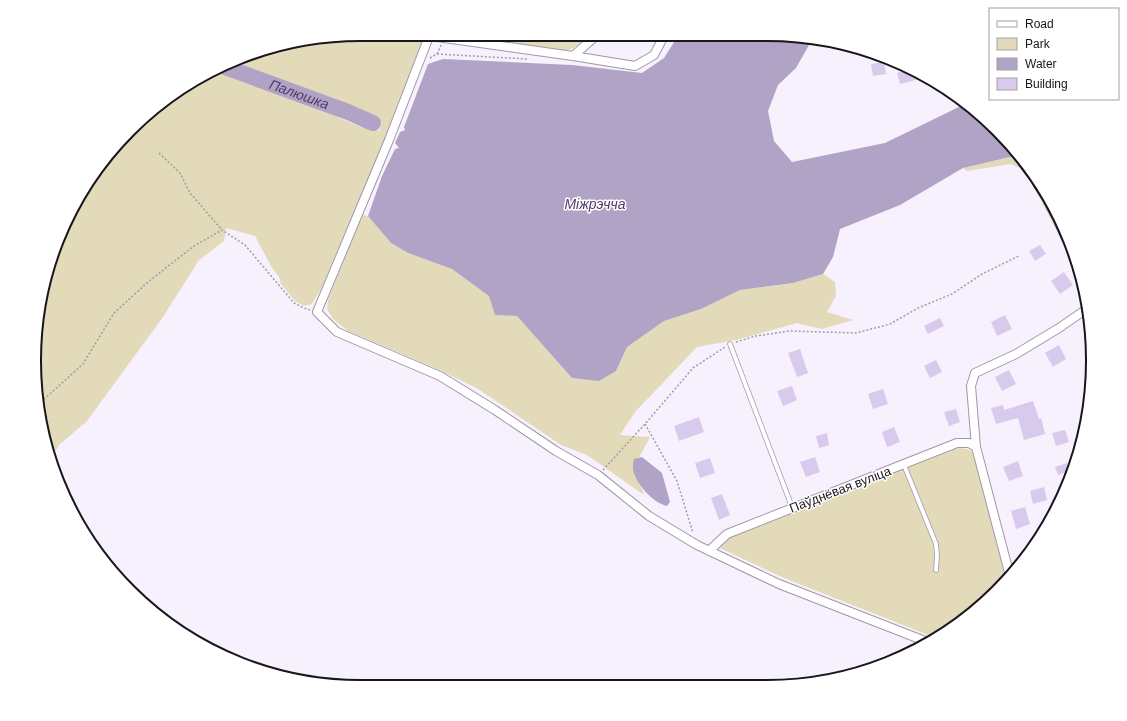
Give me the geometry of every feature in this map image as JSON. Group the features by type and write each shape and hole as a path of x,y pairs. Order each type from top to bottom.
{"street":[{"path":"428,41 390,140 317,312 337,332 440,376 496,410 556,451 598,475 649,516 697,545 780,584 921,640"},
{"path":"471,41 635,66 654,55 661,41"},
{"path":"573,56 591,41"},
{"path":"1008,569 976,447 971,386 975,373 1016,354 1082,312"},
{"name":"Паўднёвая вуліца","path":"709,551 727,534 792,507 958,443 968,443 976,447"}],"lane":[{"path":"730,344 792,507"},
{"path":"904,465 936,544 936,570"}],"path":[{"path":"429,59 437,54 528,59"},
{"path":"159,153 180,174 190,193 222,230 245,245 294,303 317,312"},
{"path":"44,400 83,364 114,313 153,277 194,246 222,230"},
{"path":"598,475 645,424 693,368 730,344 756,336 789,331 856,333 890,324 918,308 952,294 982,274 1019,256"},
{"path":"645,424 677,480 697,545"}],"green space":[{"path":"360,41 422,41 386,136 322,287 312,304 304,306 295,301 281,284 279,277 272,268 255,236 226,228 224,241 199,260 163,317 87,421 59,445 55,452 47,423 42,381 42,340 47,298 58,258 74,219 95,183 120,150 150,120 166,107 201,84 238,65 278,52 319,44","holes":["342,104 372,115 375,119 382,122 379,131 372,128 366,129 337,117"]},
{"path":"498,41 583,41 566,51"},
{"path":"1012,156 1022,169 1011,164 967,171 963,168"},
{"path":"1033,184 1053,219 1057,228 1055,228"},
{"path":"362,215 368,216 391,243 408,253 452,269 490,296 495,315 517,316 572,378 599,380 616,371 627,347 664,321 701,309 740,290 793,283 823,274 835,282 836,296 827,312 853,320 822,329 797,323 736,340 697,347 635,412 620,435 650,437 634,467 644,495 587,455 561,445 478,389 442,371 348,331 333,319 327,309 328,300"},
{"path":"959,448 967,449 973,452 1004,574 977,601 961,614 929,635 784,578 720,548 729,537"}],"water":[{"name":"Міжрэчча","path":"675,41 766,41 809,44 796,68 778,85 768,111 774,141 792,162 885,143 960,106 977,120 1012,156 963,168 900,205 840,229 833,257 823,274 793,283 740,290 701,309 664,321 627,347 616,371 599,381 572,378 517,316 495,315 489,296 452,269 408,253 391,243 368,216 382,176 395,149 399,148 395,143 400,132 405,130 404,127 428,64 443,59 572,65 642,73 664,58"},
{"path":"356,108 372,115 375,119 372,128 366,129 350,121 348,112"},
{"path":"642,457 662,473 670,502 667,506 651,497 637,480 633,469 634,459"}],"building":[{"path":"884,63 886,74 873,76 871,64"},
{"path":"902,71 918,80 900,84 897,73"},
{"path":"1040,245 1046,254 1035,261 1029,251"},
{"path":"1064,272 1073,285 1060,294 1051,281"},
{"path":"1005,315 1012,329 997,336 991,322"},
{"path":"940,318 944,326 928,334 924,326"},
{"path":"1059,345 1066,359 1053,367 1045,353"},
{"path":"800,349 808,373 797,377 788,353"},
{"path":"936,360 942,372 930,378 924,366"},
{"path":"1009,370 1016,384 1002,391 995,377"},
{"path":"792,386 797,400 783,406 777,391"},
{"path":"883,389 888,404 873,409 868,394"},
{"path":"1033,401 1039,419 1041,418 1045,434 1024,440 1018,418 996,424 991,408 1003,405 1004,410"},
{"path":"956,409 960,422 949,426 944,412"},
{"path":"699,417 704,432 679,441 674,426"},
{"path":"894,427 900,442 887,447 882,432"},
{"path":"1065,430 1069,442 1056,446 1052,433"},
{"path":"827,433 829,445 819,448 816,436"},
{"path":"815,457 820,472 806,477 800,462"},
{"path":"710,458 715,473 700,478 695,463"},
{"path":"1018,461 1023,476 1009,481 1003,467"},
{"path":"1067,463 1068,466 1066,472 1058,475 1055,467"},
{"path":"1044,487 1047,500 1033,504 1030,491"},
{"path":"722,494 730,515 719,520 711,498"},
{"path":"1025,507 1030,524 1016,529 1011,511"}],"waterway":[{"name":"Палюшка","path":"230,69 348,112 373,123"}]}
